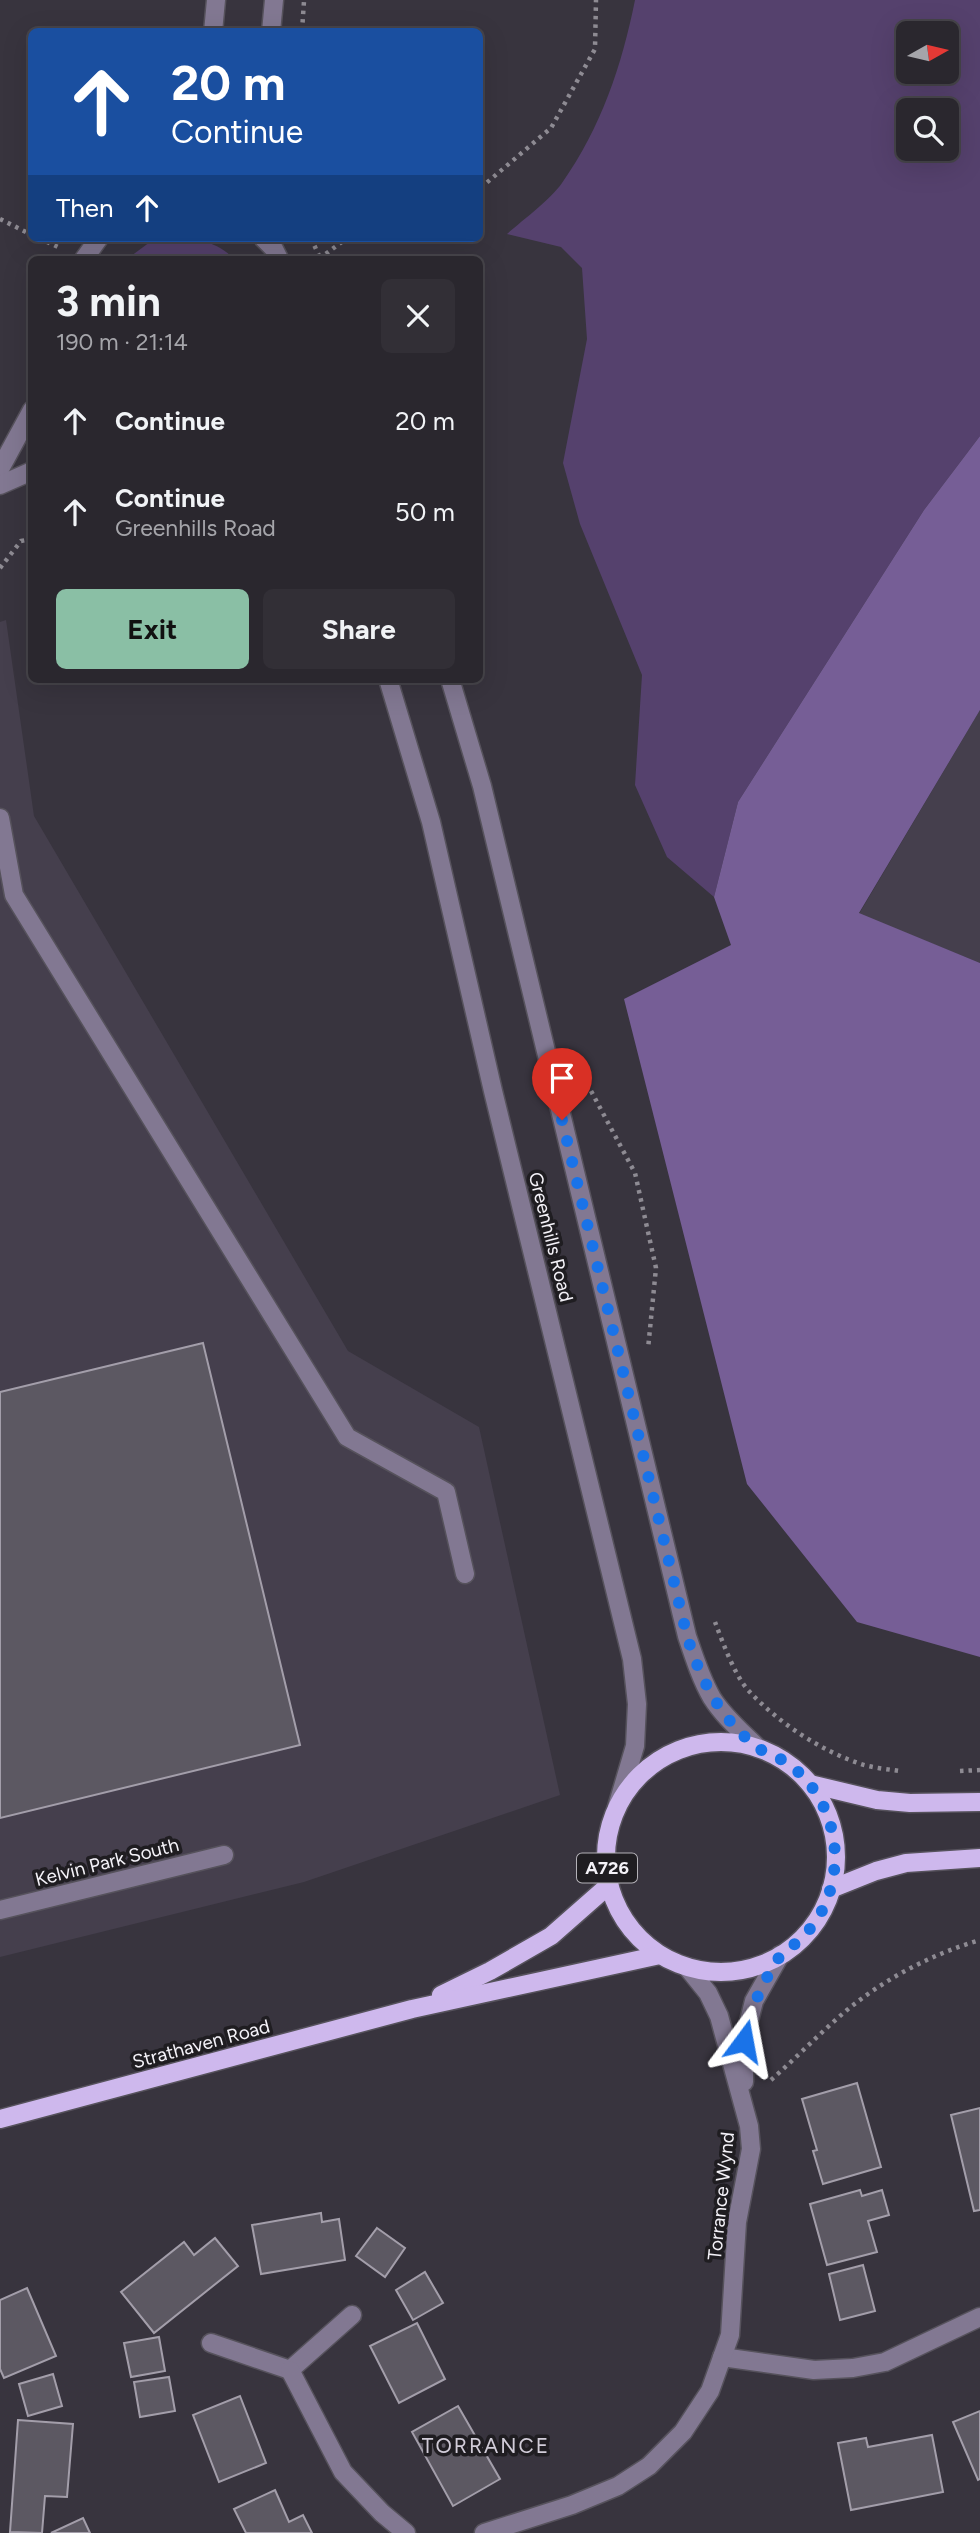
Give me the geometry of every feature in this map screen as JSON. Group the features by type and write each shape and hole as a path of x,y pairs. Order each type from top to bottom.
{"main road":[{"name":"A726","path":"717,1742 758,1748 786,1762 810,1784 831,1823 835,1867 831,1889 823,1909 812,1927 797,1942 780,1955 751,1968 719,1972 687,1967 660,1955 628,1925 609,1885 606,1858 609,1832 617,1807 641,1773 657,1760 676,1751 696,1744 717,1742"},
{"name":"A726","path":"810,1784 877,1800 910,1803 980,1802"},
{"path":"831,1889 876,1871 906,1863 980,1858"},
{"name":"Strathaven Road","path":"412,2009 490,1971 551,1936 609,1885"},
{"name":"Strathaven Road","path":"0,2119 412,2009 660,1955"}],"street":[{"path":"213,28 216,0"},
{"path":"271,28 274,0"},
{"path":"0,469 28,417"},
{"path":"0,485 28,473"},
{"name":"Greenhills Road","path":"389,683 431,822 493,1091 632,1659 637,1704 635,1746 617,1807"},
{"name":"Greenhills Road","path":"451,683 482,786 687,1636 712,1698 758,1748"},
{"path":"0,818 7,896 347,1437 446,1492 466,1574"},
{"name":"Kelvin Park South","path":"0,1910 223,1855"},
{"name":"Torrance Wynd","path":"744,2103 744,2041 754,2001 780,1955"},
{"name":"Torrance Wynd","path":"484,2533 572,2505 618,2486 649,2466 683,2432 710,2391 730,2335 737,2222 751,2149 744,2103 719,2016 708,1993 687,1967"},
{"path":"290,2370 352,2315"},
{"path":"722,2357 814,2370 853,2368 885,2362 980,2317"},
{"path":"211,2343 290,2370 343,2472 382,2513 406,2533"}],"path":[{"path":"302,28 304,0"},
{"path":"483,186 551,128 595,49 596,0"},
{"path":"0,219 28,232"},
{"path":"324,256 342,242"},
{"path":"0,568 22,541 28,540"},
{"path":"578,1068 635,1173 656,1268 648,1348 651,1361"},
{"path":"712,1609 725,1648 747,1689 780,1719 824,1748 862,1764 903,1772"},
{"path":"954,1772 980,1770"},
{"path":"744,2103 846,2011 879,1987 908,1969 980,1940"}],"shaded area":[{"path":"635,0 980,0 980,436 924,510 738,802 714,897 667,857 635,785 642,675 580,524 563,463 587,339 582,268 561,247 507,234 562,183 599,118 616,72"},
{"path":"150,242 207,242 230,256 131,256"},
{"path":"980,436 980,710 859,913 980,963 980,1657 857,1622 747,1484 624,999 731,945 714,897 738,802 924,510"},
{"path":"6,620 34,816 348,1351 479,1427 560,1795 304,1882 0,1957 0,622"},
{"path":"980,710 980,963 859,914"}],"building":[{"path":"203,1343 300,1745 0,1818 0,1392"},
{"path":"857,2083 881,2167 823,2184 813,2151 817,2150 802,2099"},
{"path":"980,2108 980,2210 974,2211 951,2115"},
{"path":"860,2190 862,2196 882,2190 889,2215 868,2221 877,2252 827,2265 810,2204"},
{"path":"321,2213 322,2222 339,2219 345,2260 261,2274 252,2225"},
{"path":"377,2228 405,2248 385,2277 356,2256"},
{"path":"215,2238 238,2266 154,2333 121,2292 184,2242 194,2255"},
{"path":"863,2265 875,2311 840,2320 829,2274"},
{"path":"425,2272 443,2303 413,2320 396,2290"},
{"path":"27,2288 56,2356 4,2378 0,2369 0,2300"},
{"path":"417,2323 445,2379 399,2403 370,2346"},
{"path":"159,2337 165,2371 131,2377 124,2343"},
{"path":"53,2374 62,2406 28,2416 19,2384"},
{"path":"169,2377 175,2411 140,2417 134,2382"},
{"path":"240,2396 266,2463 219,2482 193,2415"},
{"path":"458,2406 500,2479 453,2506 412,2432"},
{"path":"980,2411 980,2479 978,2480 953,2422"},
{"path":"18,2420 73,2424 67,2497 45,2496 42,2533 10,2532"},
{"path":"932,2435 943,2492 851,2510 838,2443 866,2438 868,2447"},
{"path":"275,2490 289,2522 303,2515 312,2533 246,2533 234,2509"},
{"path":"83,2518 90,2533 51,2533"}],"district":[{"name":"TORRANCE","path":"486,2445"}],"route":[{"path":"562,1120 687,1636 697,1666 712,1698 728,1718 758,1748 786,1762 810,1784 831,1823 835,1867 831,1889 812,1927 780,1955 754,2001 744,2041"}]}
